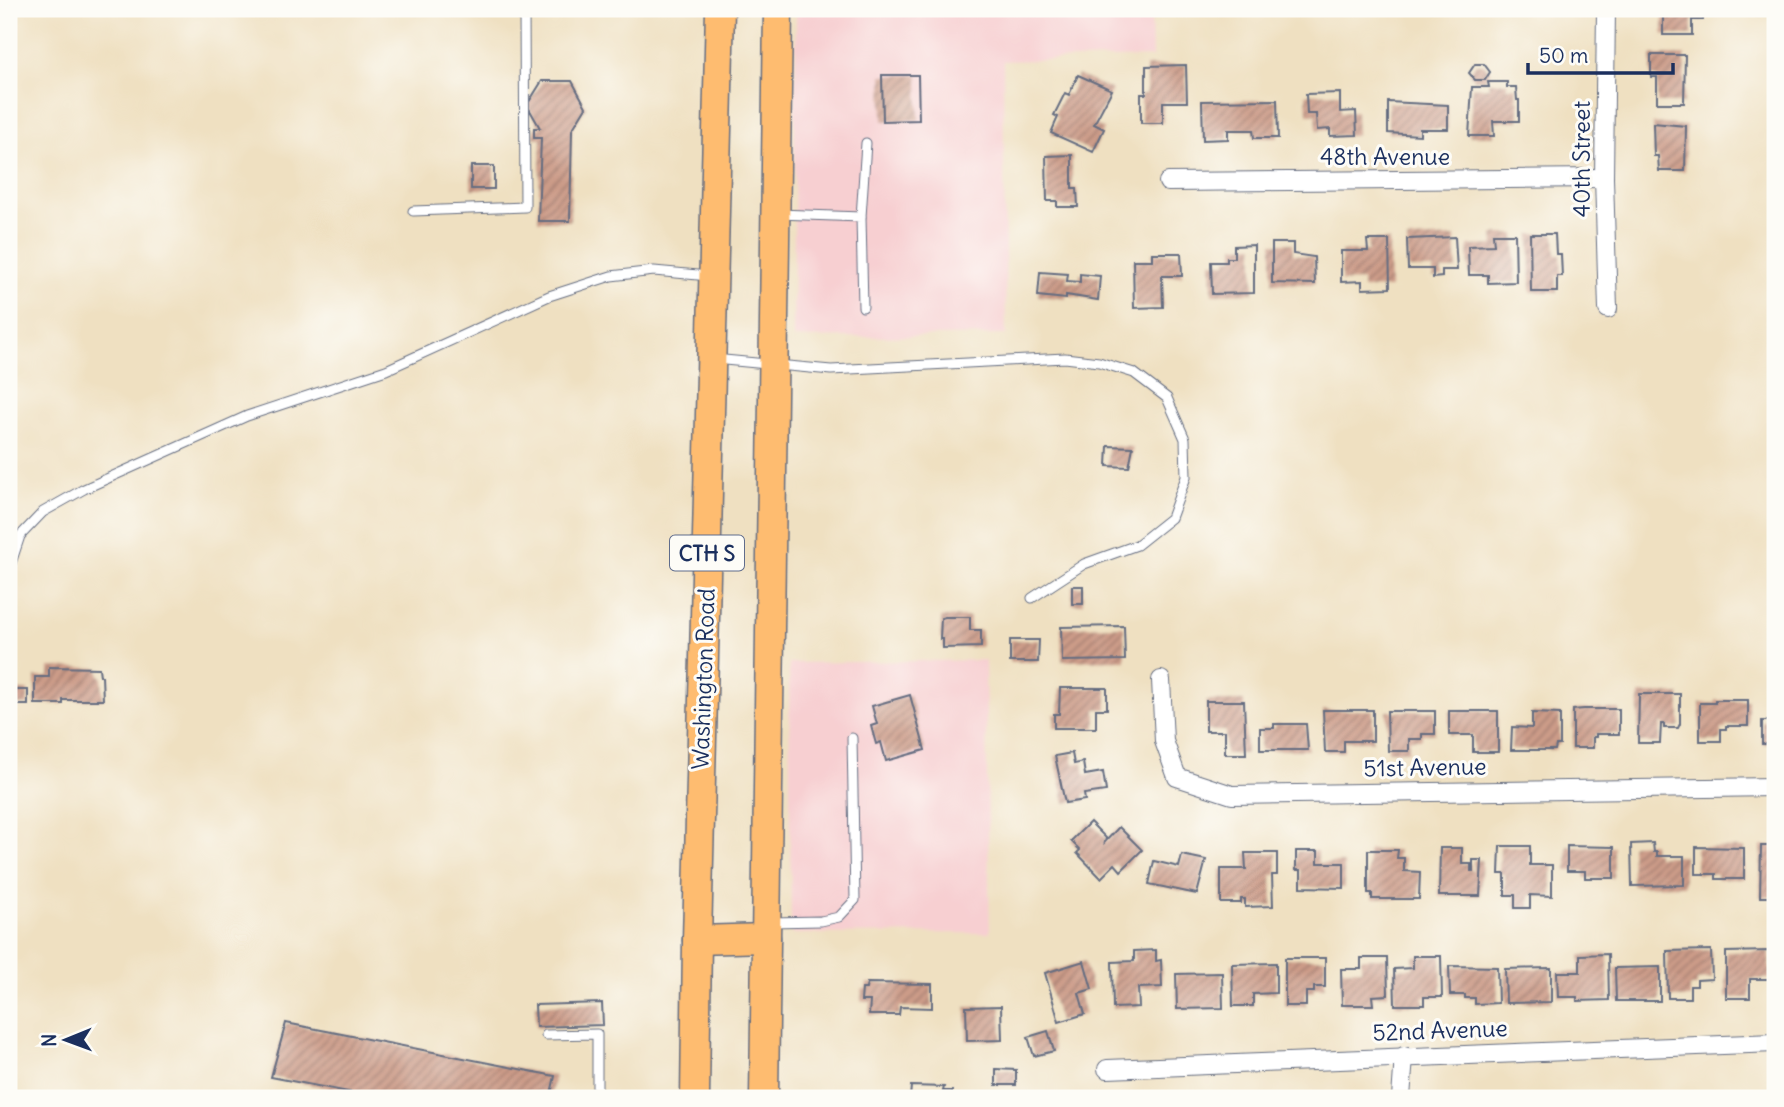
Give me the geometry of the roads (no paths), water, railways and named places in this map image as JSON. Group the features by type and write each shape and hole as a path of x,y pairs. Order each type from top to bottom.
{"main road":[{"name":"Washington Road","path":"695,1098 696,940 719,9"},
{"name":"CTH S","path":"764,1098 778,9"},
{"path":"696,940 766,930"}],"street":[{"name":"40th Street","path":"1606,9 1604,178 1608,309"},
{"name":"48th Avenue","path":"1168,182 1604,178"},
{"name":"51st Avenue","path":"1161,680 1164,741 1177,777 1231,795 1775,787"},
{"name":"52nd Avenue","path":"1107,1069 1775,1043"},
{"path":"1401,1098 1404,1056"}],"lane":[{"path":"413,211 525,207 524,9"},
{"path":"863,307 861,218 866,143"},
{"path":"775,214 861,218"},
{"path":"9,569 20,536 43,512 84,489 247,416 386,370 550,296 611,276 654,271 714,276"},
{"path":"712,359 831,370 1065,358 1099,362 1134,373 1167,398 1185,439 1186,477 1171,518 1137,545 1084,564 1032,598"},
{"path":"766,930 839,917 855,900 852,738"},
{"path":"546,1035 597,1034 597,1098"}]}
